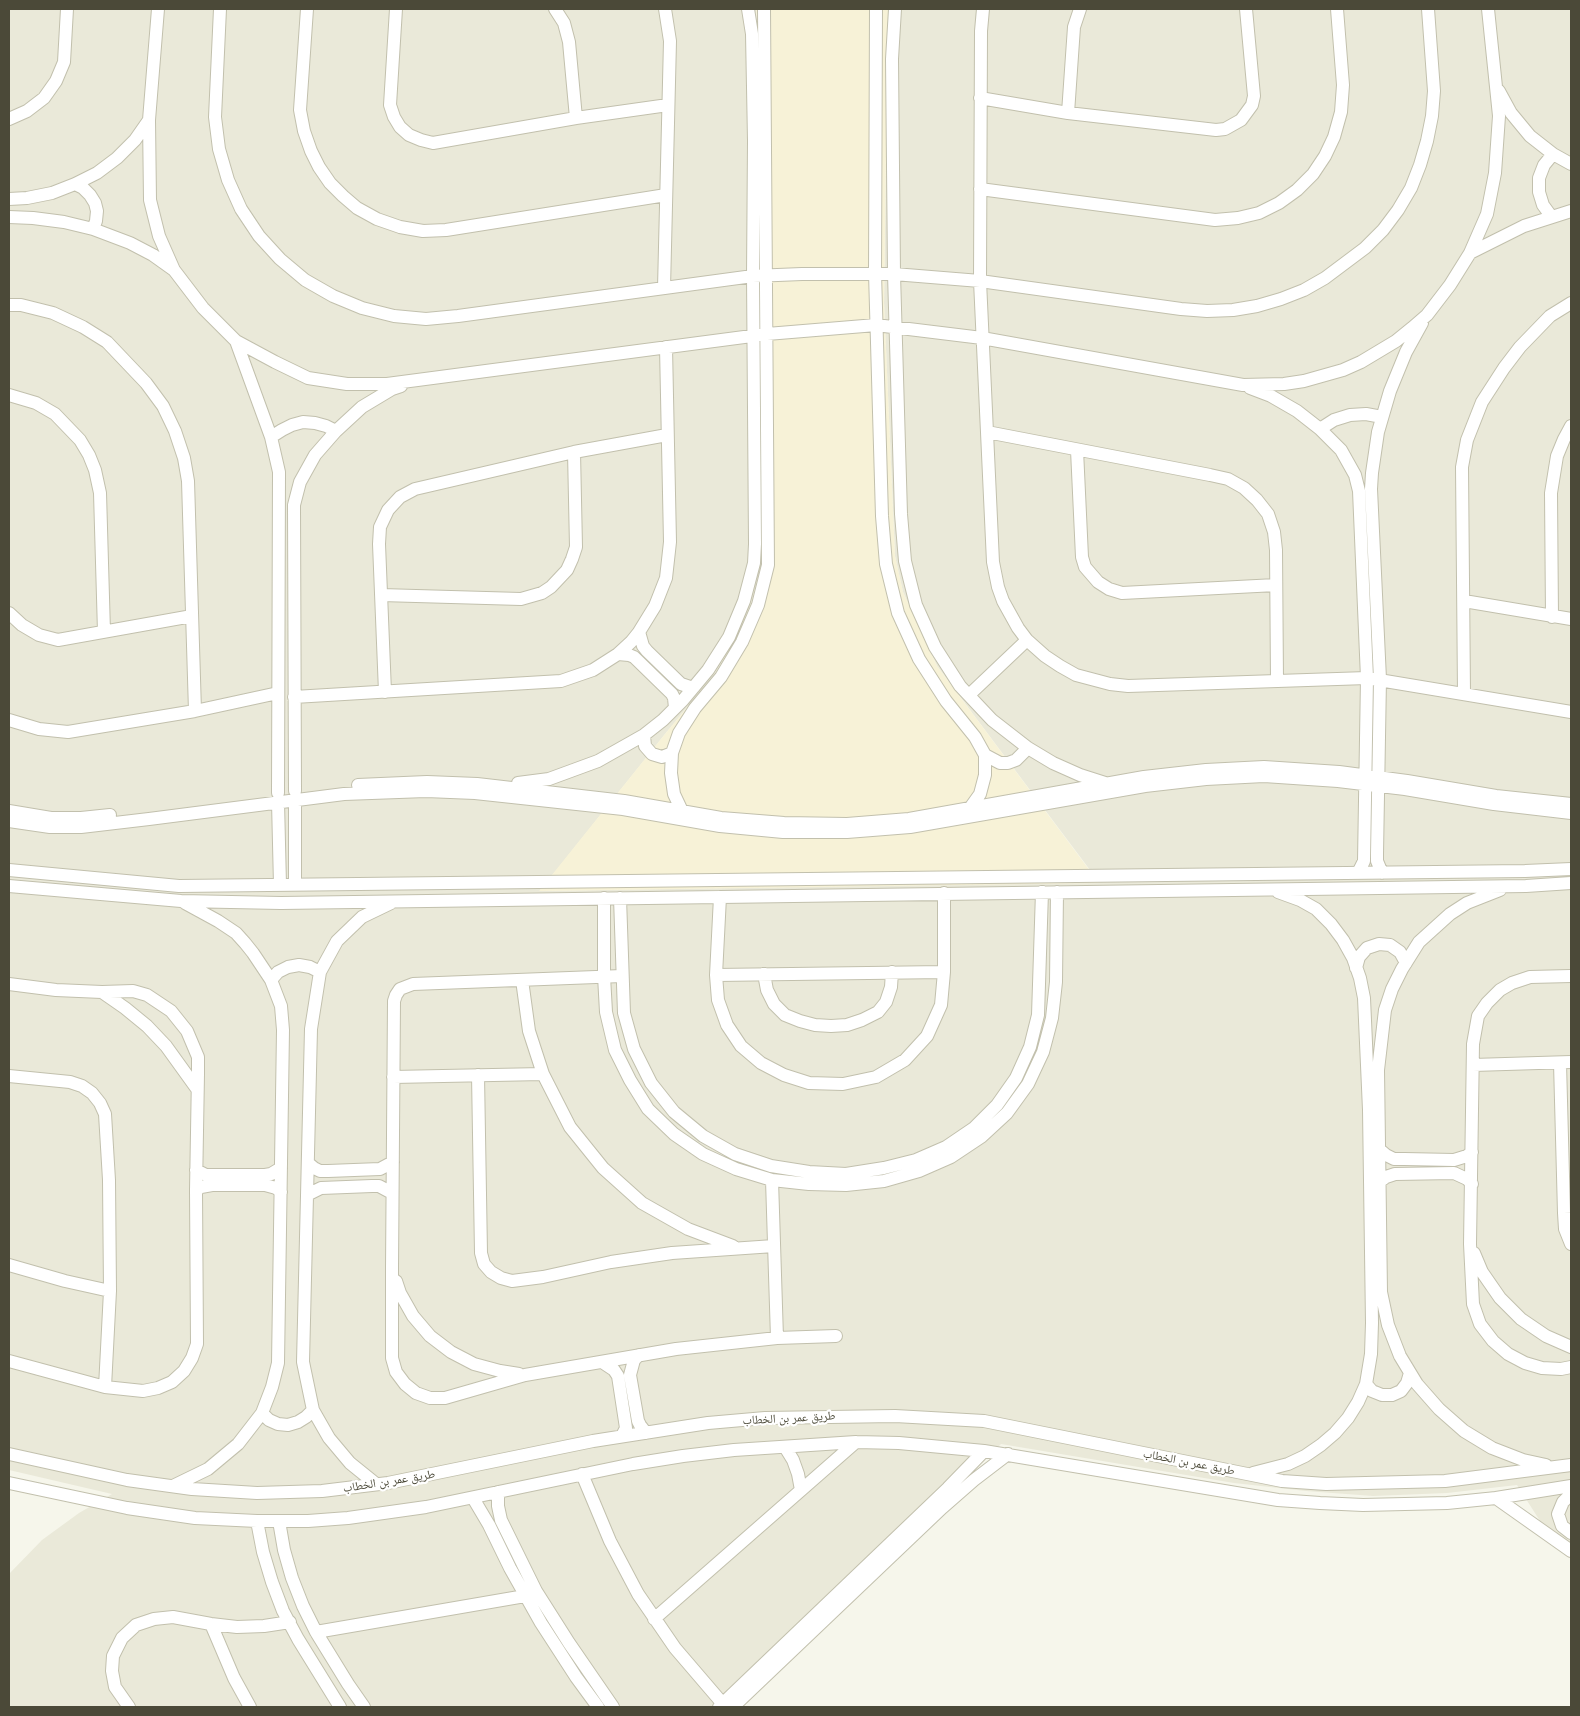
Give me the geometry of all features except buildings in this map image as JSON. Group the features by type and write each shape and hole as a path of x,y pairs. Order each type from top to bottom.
{"street":[{"path":"9,120 27,111 44,98 56,81 64,62 67,9"},
{"path":"158,9 149,120 150,200 159,236 174,270 203,308 236,341 308,378 347,384 377,384 767,334 876,325 982,338 1243,385 1284,384 1343,370 1385,348 1412,328 1427,314 1450,285 1470,253 1487,214 1495,173 1499,116 1488,9"},
{"path":"220,9 215,117 219,149 228,180 241,209 259,236 280,259 305,280 333,296 362,308 394,316 426,318 458,316 753,276 875,273 980,281 1207,311 1233,310 1257,306 1289,296 1325,278 1365,248 1383,230 1411,188 1428,141 1432,116 1434,91 1428,9"},
{"path":"307,9 300,110 304,131 319,167 330,182 357,208 378,219 400,227 423,231 446,230 666,195"},
{"path":"396,9 390,105 400,127 409,135 420,140 433,142 668,105"},
{"path":"555,9 564,23 569,42 576,118"},
{"path":"664,9 670,41 664,288"},
{"path":"496,786 549,779 598,761 644,735 675,708 708,670 728,637 744,601 754,564 754,141 752,34 748,9"},
{"path":"682,811 674,794 671,773 672,752 679,733 695,708 721,677 742,642 758,605 768,565 764,9"},
{"path":"876,9 876,325 882,516 888,573 898,613 919,659 946,701 975,737 985,756 985,775 980,794 970,808"},
{"path":"895,9 892,59 894,274 901,514 905,560 916,605 935,647 960,686 992,720 1028,748 1062,767 1107,784"},
{"path":"983,9 980,31 980,281 993,562 1003,601 1018,628 1028,640 1045,656 1060,666 1093,681 1110,684 1128,686 1373,679 1571,712"},
{"path":"1068,113 1074,27 1080,9"},
{"path":"980,98 1068,113 1216,130 1234,126 1247,113 1254,96 1246,9"},
{"path":"980,189 1216,220 1238,218 1259,212 1279,203 1297,190 1313,174 1334,138 1341,112 1342,85 1337,9"},
{"path":"1497,88 1511,113 1530,136 1553,154 1571,164"},
{"path":"9,199 52,193 97,173 117,158 135,140 149,120"},
{"path":"1551,216 1543,205 1539,192 1539,178 1544,165 1553,154"},
{"path":"75,184 83,188 95,203 97,212 93,229"},
{"path":"1470,253 1524,226 1571,211"},
{"path":"9,217 64,222 93,229 130,243 174,270"},
{"path":"1464,693 1462,467 1471,427 1489,390 1520,347 1550,316 1571,303"},
{"path":"9,305 53,313 83,327 107,342 146,383 163,406 175,431 184,458 188,482 195,711"},
{"path":"1382,873 1377,860 1372,781 1371,489 1378,432 1390,391 1406,352 1427,314"},
{"path":"236,341 272,437 279,472 278,798 280,884"},
{"path":"294,697 561,681 593,670 618,654 639,632 656,606 666,578 670,542 666,347"},
{"path":"295,884 294,505 300,482 315,455 336,431 369,402 392,389 426,379"},
{"path":"1243,385 1280,401 1297,411 1320,429 1341,450 1355,475 1359,490 1373,679"},
{"path":"9,395 36,403 55,414 80,440 89,455 95,470 100,493 104,632"},
{"path":"1320,429 1334,420 1350,415 1366,414 1382,417"},
{"path":"272,437 282,430 303,422 315,423 336,431"},
{"path":"1552,617 1552,484 1557,456 1571,426"},
{"path":"987,432 1210,475 1228,479 1244,488 1268,514 1274,532 1277,681"},
{"path":"385,692 379,544 380,527 388,510 400,497 415,489 574,452 667,435"},
{"path":"1077,450 1082,557 1085,567 1098,582 1109,589 1122,593 1276,585"},
{"path":"381,595 520,599 542,593 551,587 567,570 576,547 574,452"},
{"path":"1464,601 1571,620"},
{"path":"9,613 22,625 40,635 58,640 192,616"},
{"path":"639,632 642,646 680,684 685,687 694,687"},
{"path":"969,695 1028,640"},
{"path":"618,654 630,655 638,661 672,694 675,708"},
{"path":"9,720 38,729 68,732 195,711 278,693"},
{"path":"644,735 645,746 652,754 662,757 672,752"},
{"path":"985,756 1000,763 1008,763 1016,760 1028,748"},
{"path":"9,821 50,827 81,827 345,790 376,783 426,782 496,786 624,800 721,818 784,823 847,824 909,818 1144,777 1206,770 1264,767 1322,771 1494,804 1571,813"},
{"path":"345,790 475,793 623,809 720,826 783,832 847,832 910,827 1145,786 1206,779 1264,776 1338,781 1407,781 1496,796 1571,804"},
{"path":"1358,873 1364,861 1372,781"},
{"path":"9,811 52,818 81,818 249,802"},
{"path":"9,870 179,886 1382,873 1571,869"},
{"path":"1556,1468 1523,1460 1492,1448 1464,1431 1438,1410 1417,1384 1400,1356 1388,1325 1381,1292 1378,1070 1385,1010 1392,989 1419,942 1450,914 1486,894 1506,888 1571,883"},
{"path":"9,886 181,901 280,903 1526,886"},
{"path":"1248,1474 1288,1464 1305,1456 1321,1446 1348,1418 1366,1384 1371,1354 1372,1323 1369,1110 1364,998 1356,968 1343,940 1331,924 1316,909 1300,900 1282,893 1263,889"},
{"path":"620,898 624,1013 638,1058 651,1083 674,1112 703,1136 736,1154 771,1166 809,1172 846,1174 884,1168 916,1160 939,1150 974,1128 997,1105 1016,1078 1030,1047 1038,1015 1042,892"},
{"path":"604,898 606,1012 615,1050 630,1080 648,1109 674,1134 704,1154 736,1169 772,1180 846,1185 884,1181 919,1171 951,1157 981,1137 1007,1113 1028,1084 1043,1052 1052,1018 1056,982 1057,892"},
{"path":"720,896 716,975 718,1000 727,1025 742,1046 761,1063 784,1075 810,1083 843,1084 876,1077 905,1060 927,1036 940,1005 944,972 944,893"},
{"path":"173,1486 208,1469 238,1444 262,1413 272,1387 278,1363 281,1192 283,1030 281,1006 271,980 254,952 236,933 181,901"},
{"path":"376,1484 350,1464 334,1445 313,1410 303,1362 311,1030 320,972 337,941 362,917 394,902"},
{"path":"1356,968 1359,957 1367,948 1379,944 1390,946 1400,952 1406,962"},
{"path":"271,980 278,972 288,967 299,965 310,967 320,972"},
{"path":"764,974 766,990 774,1004 785,1015 800,1022 831,1026 847,1025 878,1012 886,1002 891,987 892,972"},
{"path":"716,975 944,972"},
{"path":"622,976 413,984 400,989 394,1002 393,1077 392,1358 396,1372 405,1384 416,1393 430,1398 445,1398 525,1375 676,1349 777,1338 836,1336"},
{"path":"1571,976 1530,977 1512,983 1500,990 1487,1003 1478,1016 1473,1044 1470,1244 1473,1304 1480,1324 1492,1341 1508,1354 1525,1363 1542,1368 1561,1369 1571,1367"},
{"path":"522,980 529,1032 543,1074 570,1128 603,1168 642,1203 688,1230 737,1248"},
{"path":"9,984 56,990 133,991 147,996 159,1002 179,1020 190,1037 198,1057 196,1170 197,1344 192,1358 184,1371 172,1382 158,1388 143,1391 105,1387 9,1361"},
{"path":"102,992 147,1026 166,1046 197,1089"},
{"path":"1473,1065 1566,1063 1565,1229 1571,1244"},
{"path":"393,1077 543,1074"},
{"path":"478,1075 481,1253 484,1264 491,1272 501,1278 512,1281 543,1277 611,1262 672,1252 774,1246"},
{"path":"9,1076 70,1082 87,1090 100,1103 105,1114 107,1126 110,1291 105,1387"},
{"path":"1379,1149 1394,1159 1454,1160 1461,1159 1472,1152"},
{"path":"308,1163 320,1171 337,1171 380,1169 393,1162"},
{"path":"196,1170 206,1174 265,1175 281,1168"},
{"path":"1379,1182 1386,1176 1395,1174 1454,1173 1467,1179 1472,1184"},
{"path":"772,1180 777,1338"},
{"path":"196,1190 212,1185 265,1185 276,1188 281,1192"},
{"path":"307,1195 321,1188 354,1186 380,1186 392,1193"},
{"path":"1470,1244 1482,1272 1505,1303 1521,1319 1546,1336 1571,1347"},
{"path":"9,1266 110,1291"},
{"path":"392,1269 400,1294 408,1309 430,1336 451,1352 474,1364 525,1375"},
{"path":"639,1355 634,1360 630,1374 638,1421 646,1433"},
{"path":"602,1362 614,1370 618,1376 626,1428 622,1436"},
{"path":"1366,1384 1372,1391 1382,1395 1392,1395 1401,1391 1408,1383 1410,1373"},
{"path":"262,1413 269,1420 278,1424 288,1425 298,1422 313,1410"},
{"name":"طريق عمر بن الخطاب","path":"9,1454 127,1480 173,1486 257,1493 322,1491 427,1476 593,1441 708,1423 766,1418 895,1416 984,1421 1282,1481 1326,1484 1382,1484 1445,1481 1571,1465"},
{"path":"654,1619 856,1442"},
{"name":"طريق عمر بن الخطاب","path":"9,1483 127,1508 195,1518 279,1522 387,1514 473,1498 582,1474 683,1456 785,1446 856,1442 899,1443 1008,1454 1278,1500 1320,1503 1397,1505 1447,1503 1496,1498 1571,1486"},
{"path":"785,1446 793,1460 801,1490"},
{"path":"725,1706 984,1451"},
{"path":"725,1706 942,1508 1008,1454"},
{"path":"582,1474 614,1550 638,1594 675,1648 725,1706"},
{"path":"498,1492 501,1520 521,1562 568,1644 613,1707"},
{"path":"1571,1494 1562,1502 1558,1514 1562,1526 1571,1533"},
{"path":"473,1498 490,1525 525,1596 591,1705"},
{"path":"1496,1498 1571,1551"},
{"path":"257,1522 263,1552 283,1611 340,1707"},
{"path":"279,1522 284,1550 303,1606 316,1632 364,1707"},
{"path":"316,1632 525,1596"},
{"path":"129,1707 115,1687 112,1671 114,1656 122,1638 136,1625 154,1619 174,1617 210,1624 237,1626 264,1626 290,1622"},
{"path":"210,1624 250,1707"}],"shaded area":[{"path":"9,9 756,9 758,30 760,233 761,566 751,604 735,639 715,674 540,891 1099,882 937,666 903,592 895,556 884,303 888,9 1571,9 1571,1552 1542,1524 1517,1485 1447,1493 1373,1496 1306,1491 1234,1483 1001,1444 730,1707 9,1707 9,1574 42,1540 79,1513 112,1494 9,1470"},
{"path":"756,9 888,9 884,303 895,556 903,592 937,666 1099,883 539,891 715,674 735,639 751,604 761,566 760,233 758,30"}]}
